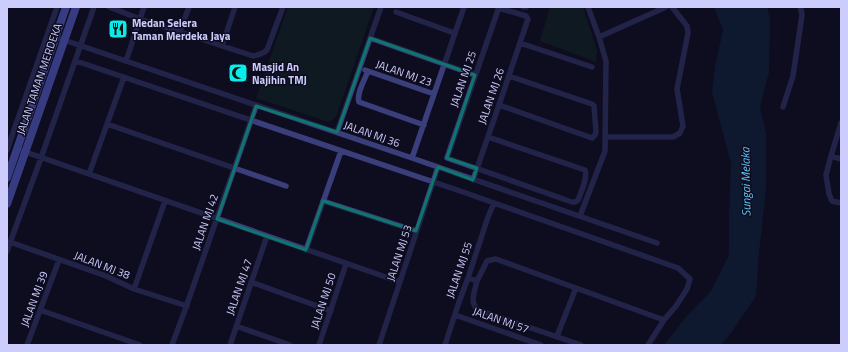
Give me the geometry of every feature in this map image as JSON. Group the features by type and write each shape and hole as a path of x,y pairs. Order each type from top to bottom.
{"main road":[{"name":"JALAN TAMAN MERDEKA","path":"7,204 21,151 66,7"},
{"name":"JALAN TAMAN MERDEKA","path":"7,178 21,151 65,40 76,7"}],"street":[{"path":"7,150 57,7"},
{"path":"7,251 94,7"},
{"path":"108,7 253,56 264,53 267,50 283,7"},
{"path":"126,61 144,7"},
{"path":"180,31 189,7"},
{"path":"222,46 235,7"},
{"path":"337,132 381,7"},
{"path":"412,158 464,7"},
{"path":"580,216 605,151 606,61 588,7"},
{"path":"599,37 666,7"},
{"path":"605,137 673,137 680,133 683,126 677,89 688,33 687,26 672,7"},
{"path":"782,107 793,76 802,15 800,7"},
{"name":"JALAN MJ 26","path":"473,180 528,19 526,16 499,8"},
{"name":"JALAN MJ 25","path":"478,168 447,158 499,8"},
{"path":"396,12 454,33"},
{"name":"JALAN MJ 36","path":"56,37 256,106 337,132 657,243"},
{"path":"370,38 475,74"},
{"path":"520,43 592,67"},
{"path":"76,61 433,182 678,268 690,279 687,289 648,345"},
{"name":"JALAN MJ 23","path":"360,68 434,94"},
{"path":"368,71 358,94 359,102 424,125"},
{"path":"499,105 592,138 595,135 594,106 592,104 509,76"},
{"path":"89,174 124,77"},
{"name":"JALAN MJ 42","path":"172,345 187,306 256,106"},
{"path":"841,123 826,175 829,194 832,201 841,203"},
{"path":"107,124 286,186"},
{"path":"478,168 572,202 578,200 586,173 585,170 488,137"},
{"path":"21,151 400,282"},
{"path":"306,250 341,151"},
{"path":"831,156 841,159"},
{"name":"JALAN MJ 53","path":"379,345 438,167"},
{"path":"134,289 165,201"},
{"path":"323,201 416,231"},
{"name":"JALAN MJ 55","path":"445,345 454,315 494,203"},
{"name":"JALAN MJ 47","path":"230,345 267,236"},
{"name":"JALAN MJ 38","path":"10,242 106,276 134,289 187,306"},
{"name":"JALAN MJ 39","path":"27,345 59,260"},
{"path":"581,345 478,310 473,303 477,281 487,261 496,260 664,320"},
{"name":"JALAN MJ 50","path":"319,345 346,264"},
{"path":"468,278 477,281"},
{"path":"251,282 331,311"},
{"path":"558,336 576,288"},
{"path":"40,310 140,345"},
{"name":"JALAN MJ 57","path":"454,315 541,345"},
{"path":"236,326 290,345"}],"highlighted area":[{"path":"370,38 475,75 447,158 477,168 473,180 438,167 416,231 323,201 306,250 217,219 256,106 337,132"}],"green space":[{"path":"288,7 374,7 336,117 329,122 256,98"},
{"path":"550,7 583,7 597,50 596,62 540,41"}],"water":[{"name":"Sungai Melaka","path":"714,7 767,7 770,19 769,72 760,107 766,133 766,189 756,296 721,345 664,345 685,318 711,291 729,255 731,163 712,92 715,66 723,30"}],"place":[{"name":"Medan Selera Taman Merdeka Jaya","path":"118,29"},
{"name":"Masjid An Najihin TMJ","path":"238,73"}]}
